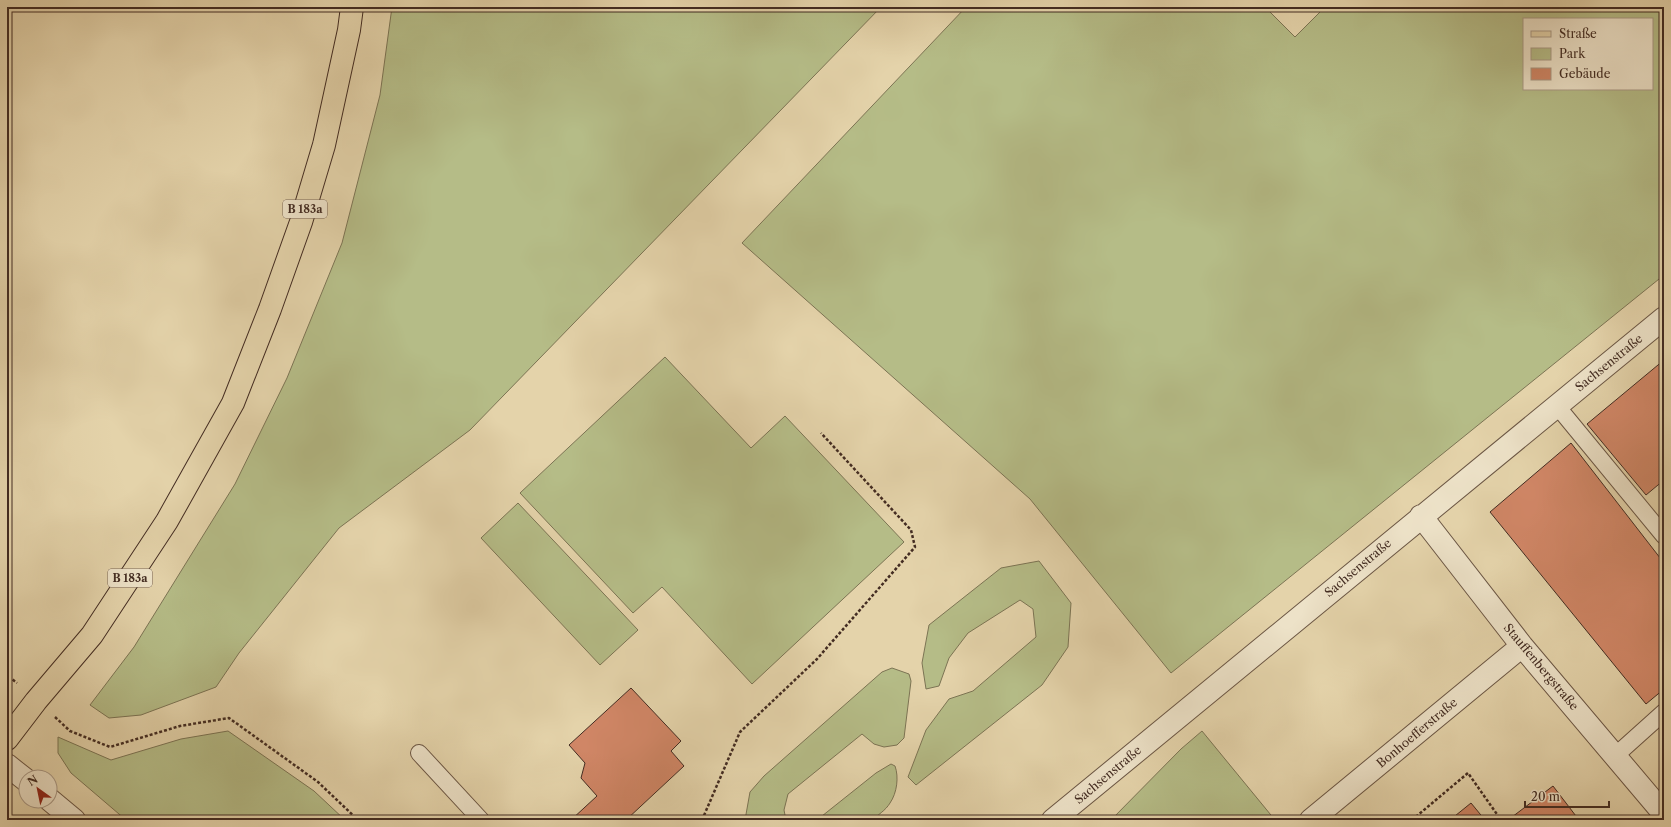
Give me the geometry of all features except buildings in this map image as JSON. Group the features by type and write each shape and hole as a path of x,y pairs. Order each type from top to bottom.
{"main road":[{"name":"B 183a","path":"7,739 36,700 96,629 167,521 233,403 302,222 324,145 349,30 352,7"}],"street":[{"name":"Sachsenstraße","path":"1053,820 1421,516 1664,318"},
{"name":"Stauffenbergstraße","path":"1421,516 1522,646 1664,814"},
{"name":"Bonhoefferstraße","path":"1312,820 1522,646"},
{"path":"7,765 18,774"},
{"path":"58,807 74,820"}],"lane":[{"path":"1557,406 1664,536"},
{"path":"1615,756 1664,712"},
{"path":"418,753 481,820"}],"path":[{"path":"702,820 740,732 817,659 915,547 911,530 821,433"},
{"path":"36,700 70,731 110,747 180,726 229,718 318,782 358,820"},
{"path":"1412,820 1468,773 1501,820"}],"green space":[{"path":"392,7 881,7 470,430 339,528 239,653 216,687 141,715 109,718 90,705 134,647 235,484 287,378 342,243 380,95"},
{"path":"966,7 1265,7 1295,37 1325,7 1664,7 1664,275 1171,673 1030,499 742,243"},
{"path":"665,357 751,448 785,416 904,542 752,684 662,587 633,613 520,493"},
{"path":"518,503 638,630 600,665 481,538"},
{"path":"1039,561 1071,603 1068,647 1042,685 916,785 908,777 926,730 949,699 973,691 1036,637 1033,609 1020,600 968,633 949,658 939,686 926,689 922,663 929,625 1001,568"},
{"path":"892,668 909,674 911,681 904,738 897,745 884,747 874,744 862,734 788,794 784,810 786,820 745,820 750,792 764,776 882,672"},
{"path":"228,731 314,791 345,820 126,820 71,773 58,753 58,737 111,760 181,739"},
{"path":"1202,731 1275,820 1111,820 1181,749"},
{"path":"891,764 895,766 896,770 896,790 888,806 879,815 871,820 817,820 876,773"}]}
